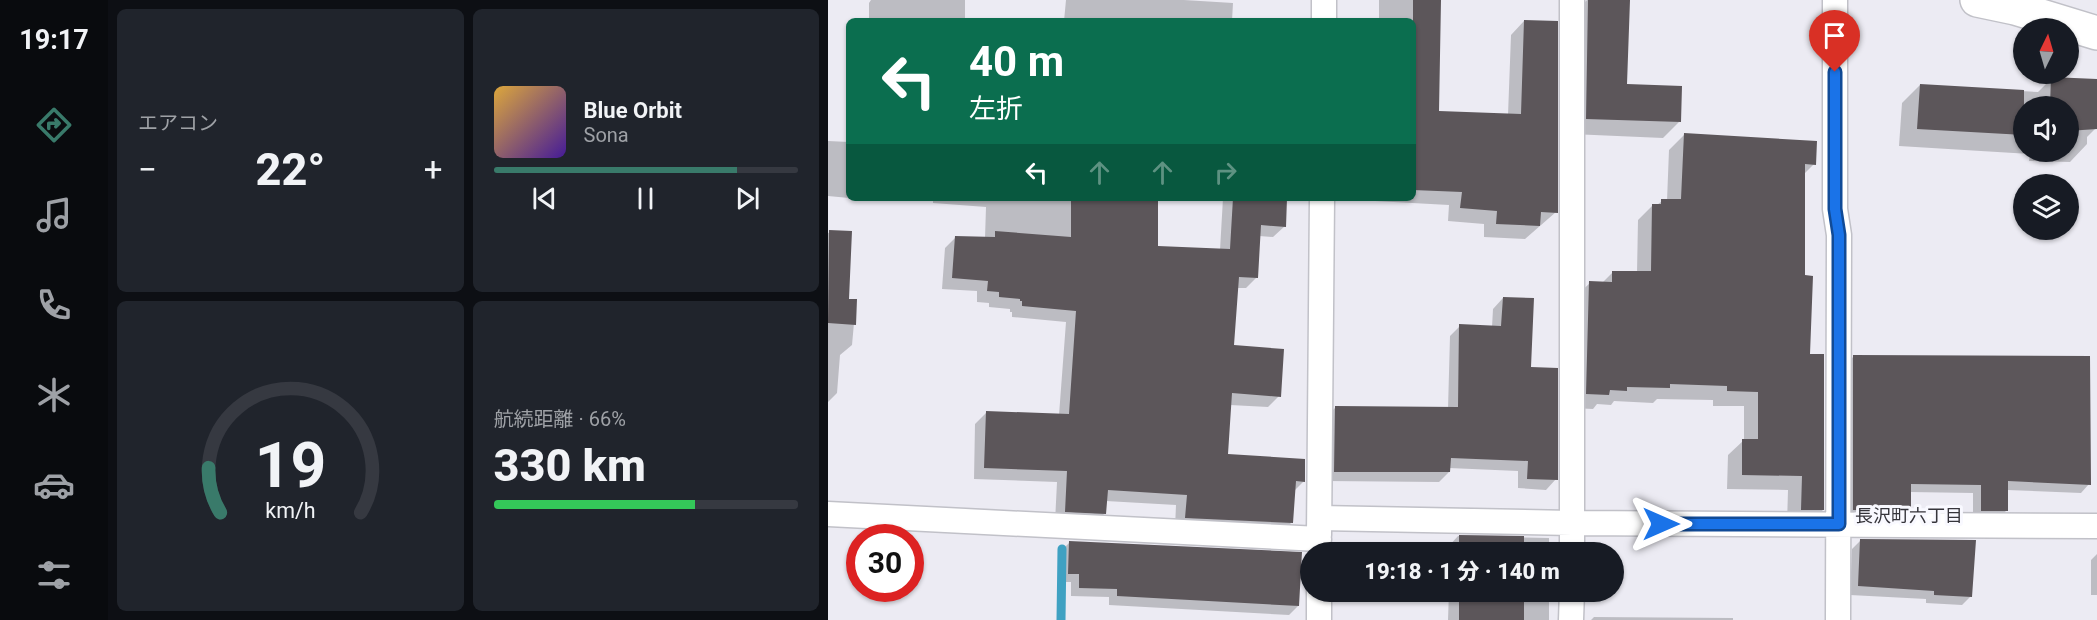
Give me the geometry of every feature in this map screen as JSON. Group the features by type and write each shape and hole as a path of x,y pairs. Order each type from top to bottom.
{"main road":[{"path":"1977,0 2015,8 2097,33"}],"street":[{"path":"1324,0 1324,18"},
{"path":"1572,0 1572,542"},
{"path":"1835,0 1835,209 1839,235 1838,620"},
{"path":"1319,536 1322,201"},
{"path":"828,514 1319,536 1572,523 2097,526"},
{"path":"1319,602 1319,620"},
{"path":"1571,620 1572,602"}],"building":[{"path":"1413,0 1441,0 1439,111 1521,114 1524,20 1558,21 1558,213 1541,212 1540,226 1496,224 1497,211 1460,208 1462,192 1416,190 1416,18 1413,18"},
{"path":"1588,0 1630,0 1627,84 1682,86 1681,122 1586,119"},
{"path":"2079,78 2097,79 2097,129 2079,130 2079,96 2050,96 2051,84 2079,84"},
{"path":"1920,84 2024,90 2024,96 2013,96 2013,134 1917,129"},
{"path":"1684,133 1817,141 1816,165 1805,164 1805,275 1813,276 1810,354 1824,354 1824,510 1801,510 1802,476 1742,475 1742,439 1758,439 1758,392 1727,391 1727,386 1670,384 1670,388 1627,387 1627,391 1610,390 1609,395 1586,394 1589,281 1612,282 1612,271 1651,271 1652,204 1661,204 1661,199 1681,199"},
{"path":"1071,201 1158,201 1158,246 1230,249 1233,201 1287,201 1286,227 1261,225 1258,278 1239,277 1234,345 1284,349 1281,397 1232,393 1228,454 1305,459 1305,482 1296,481 1293,523 1185,518 1187,495 1108,490 1106,514 1065,512 1067,471 984,468 986,411 1069,414 1076,311 1022,306 1020,299 999,297 999,292 987,291 988,281 952,278 955,236 995,237 995,231 1071,237"},
{"path":"829,230 852,231 849,299 857,299 856,325 828,323"},
{"path":"1503,297 1534,298 1531,367 1558,368 1558,480 1527,479 1528,461 1451,458 1450,472 1334,472 1335,406 1458,407 1459,324 1501,326"},
{"path":"1853,355 2090,356 2091,485 2008,481 2008,511 1981,511 1981,485 1911,484 1911,511 1853,510"},
{"path":"1459,535 1524,536 1524,542 1459,542"},
{"path":"1860,539 1976,540 1972,597 1934,595 1934,591 1858,586"},
{"path":"1069,541 1300,552 1299,606 1117,596 1117,589 1079,588 1079,574 1068,574"},
{"path":"1459,602 1524,602 1524,620 1459,620"}],"waterway":[{"path":"1061,620 1062,549"}],"district":[{"name":"長沢町六丁目","path":"1909,515"}],"route":[{"path":"1661,524 1839,524 1839,235 1835,209 1835,72"}]}
